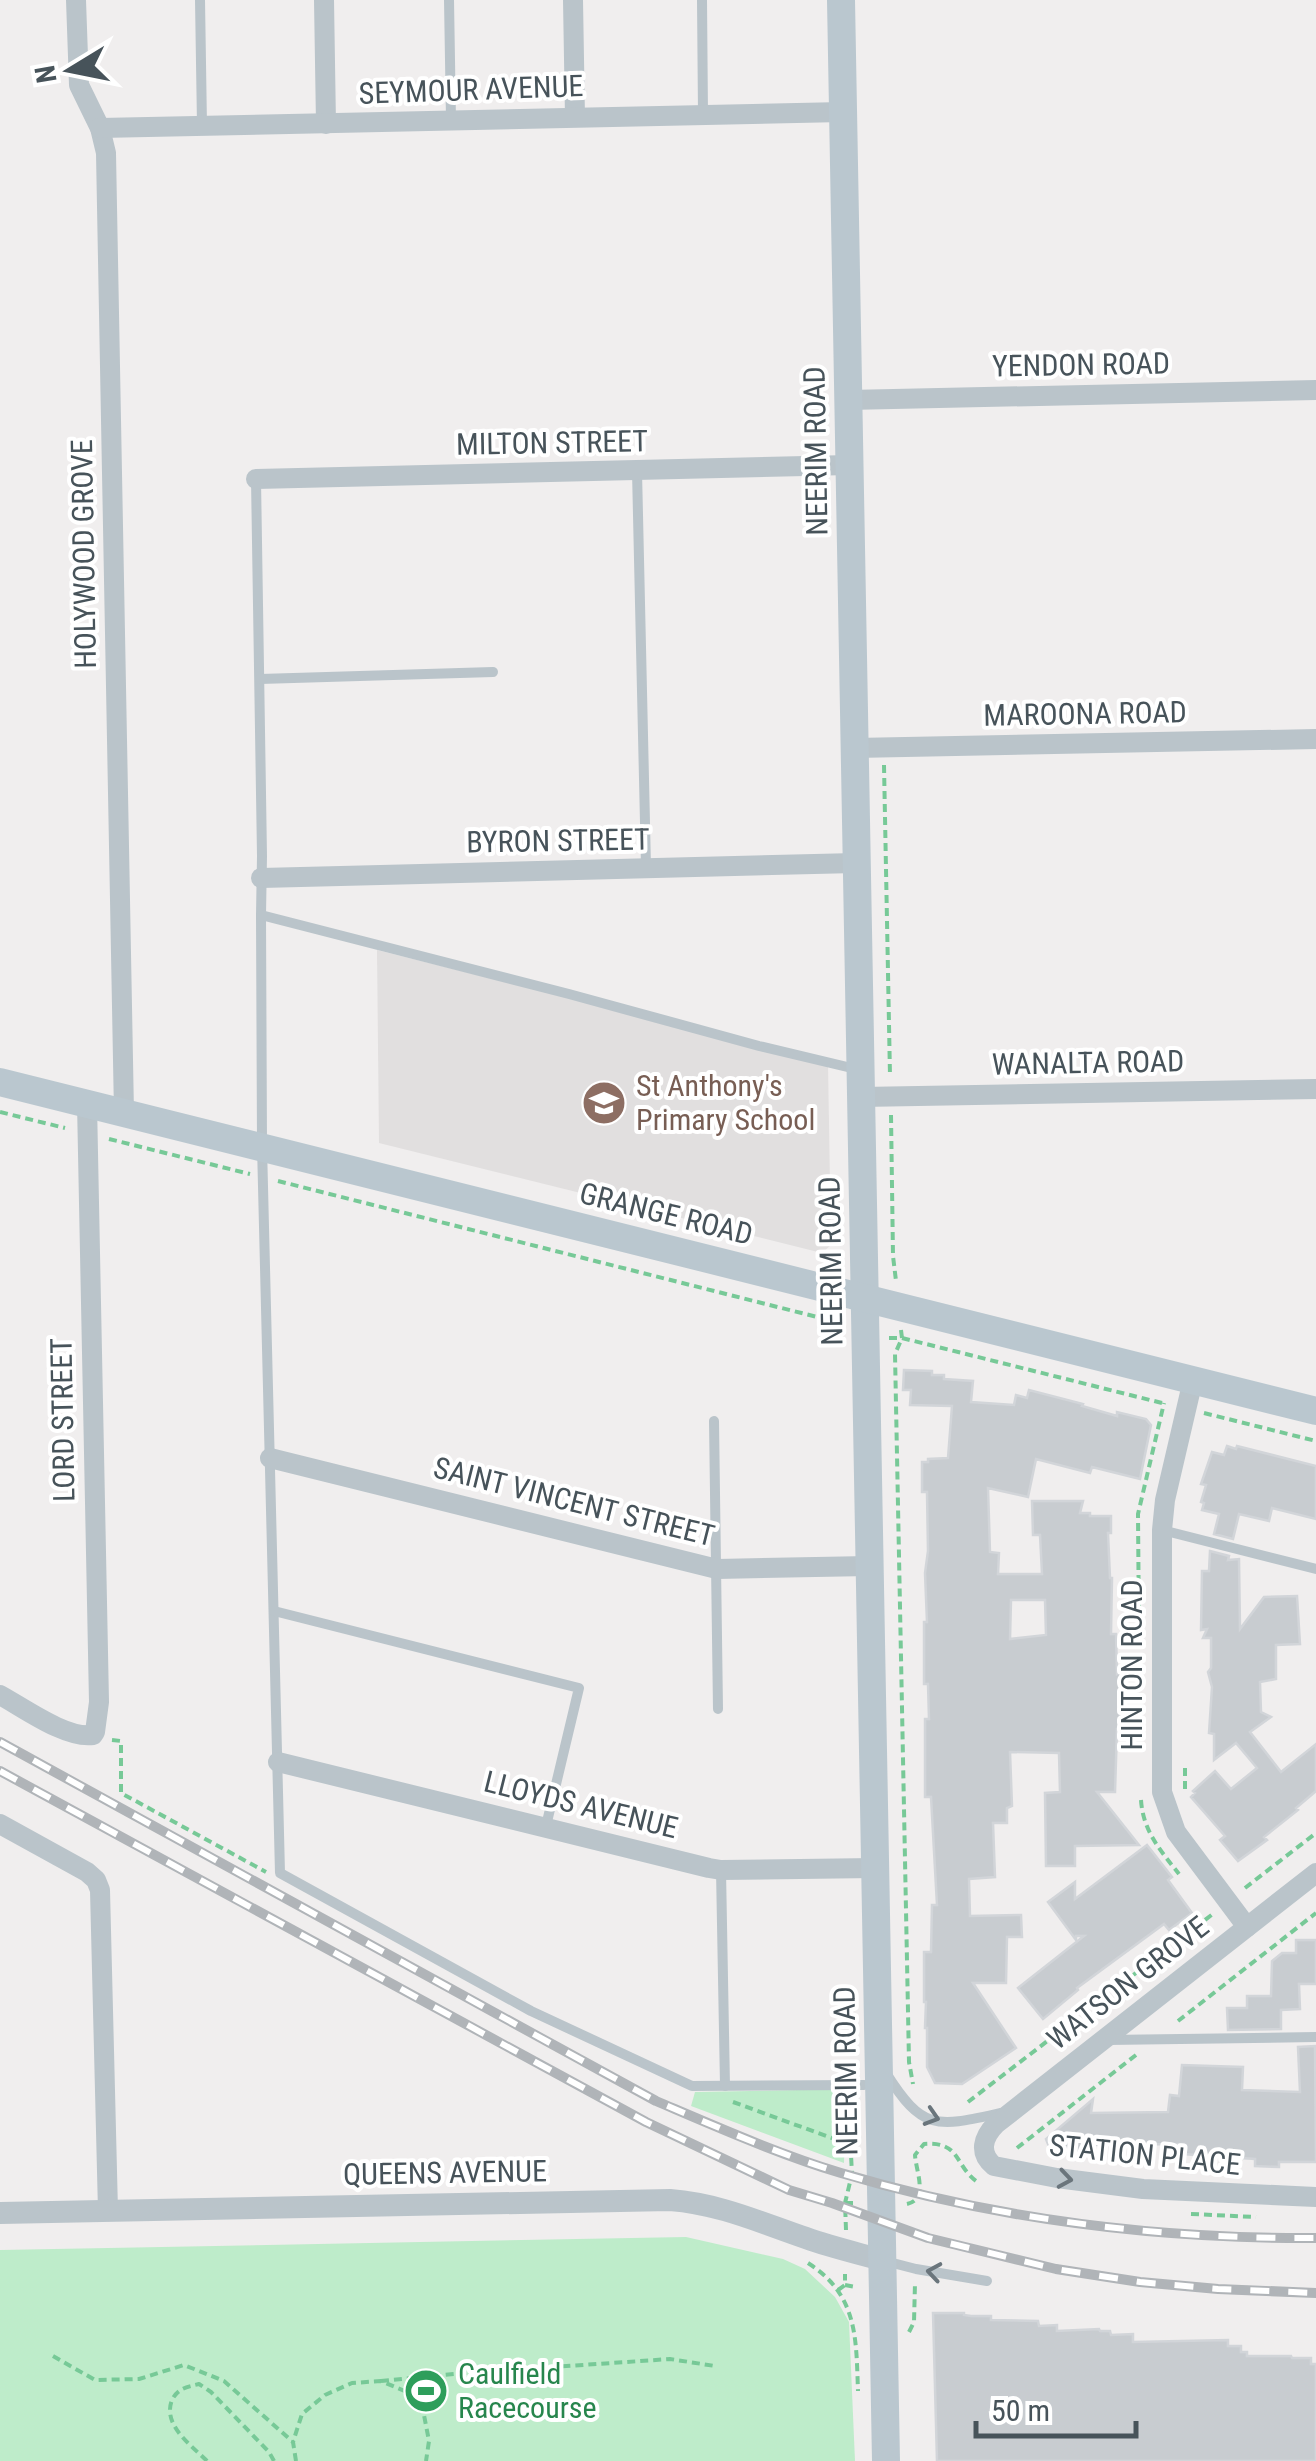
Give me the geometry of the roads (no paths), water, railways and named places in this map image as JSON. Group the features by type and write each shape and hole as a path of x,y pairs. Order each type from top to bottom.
{"main road":[{"name":"NEERIM ROAD","path":"840,0 875,1868 871,2072 880,2170 886,2461"},
{"name":"GRANGE ROAD","path":"0,1082 1316,1411"}],"street":[{"name":"HOLYWOOD GROVE","path":"76,0 79,85 100,128 106,153 124,1112"},
{"path":"324,0 326,124"},
{"path":"573,0 575,118"},
{"name":"SEYMOUR AVENUE","path":"100,128 842,112"},
{"name":"YENDON ROAD","path":"848,400 1316,390"},
{"name":"MILTON STREET","path":"256,480 849,466"},
{"name":"MAROONA ROAD","path":"855,748 1316,739"},
{"name":"BYRON STREET","path":"261,878 856,863"},
{"name":"WANALTA ROAD","path":"860,1083 891,1096 1316,1089"},
{"name":"LORD STREET","path":"0,1695 76,1734 93,1735 97,1727 87,1104"},
{"name":"HINTON ROAD","path":"1193,1380 1165,1500 1162,1530 1162,1792 1176,1832 1248,1927"},
{"name":"SAINT VINCENT STREET","path":"270,1458 717,1568 869,1566"},
{"name":"LLOYDS AVENUE","path":"278,1762 720,1870 875,1868"},
{"path":"0,1824 88,1872 100,1890 108,2210"},
{"name":"WATSON GROVE","path":"984,2144 990,2130 1013,2111 1316,1874"},
{"name":"STATION PLACE","path":"984,2144 986,2157 994,2166 1047,2176 1143,2189 1316,2197"},
{"name":"QUEENS AVENUE","path":"0,2213 670,2200 722,2208 810,2240 882,2260"}],"lane":[{"path":"200,0 202,125"},
{"path":"450,0 451,121"},
{"path":"702,0 703,114"},
{"path":"637,470 646,868"},
{"path":"256,480 262,1146 280,1873 532,2011 692,2086 871,2072"},
{"path":"260,680 493,672"},
{"path":"260,915 759,1046 860,1083"},
{"path":"714,1421 718,1709"},
{"path":"1162,1530 1316,1569"},
{"path":"274,1611 580,1688 546,1826"},
{"path":"720,1870 725,2086"},
{"path":"1103,2040 1316,2038"},
{"name":"STATION PLACE","path":"871,2072 924,2117 950,2123 1013,2111"},
{"path":"882,2260 987,2281"}],"railway":[{"path":"0,1742 656,2101 771,2149 899,2189 1017,2214 1196,2235 1316,2238"},
{"path":"0,1771 646,2122 789,2190 928,2238 1056,2269 1140,2282 1316,2293"}],"place":[{"name":"St Anthony's Primary School","path":"604,1103"},
{"name":"Caulfield Racecourse","path":"426,2391"}]}
